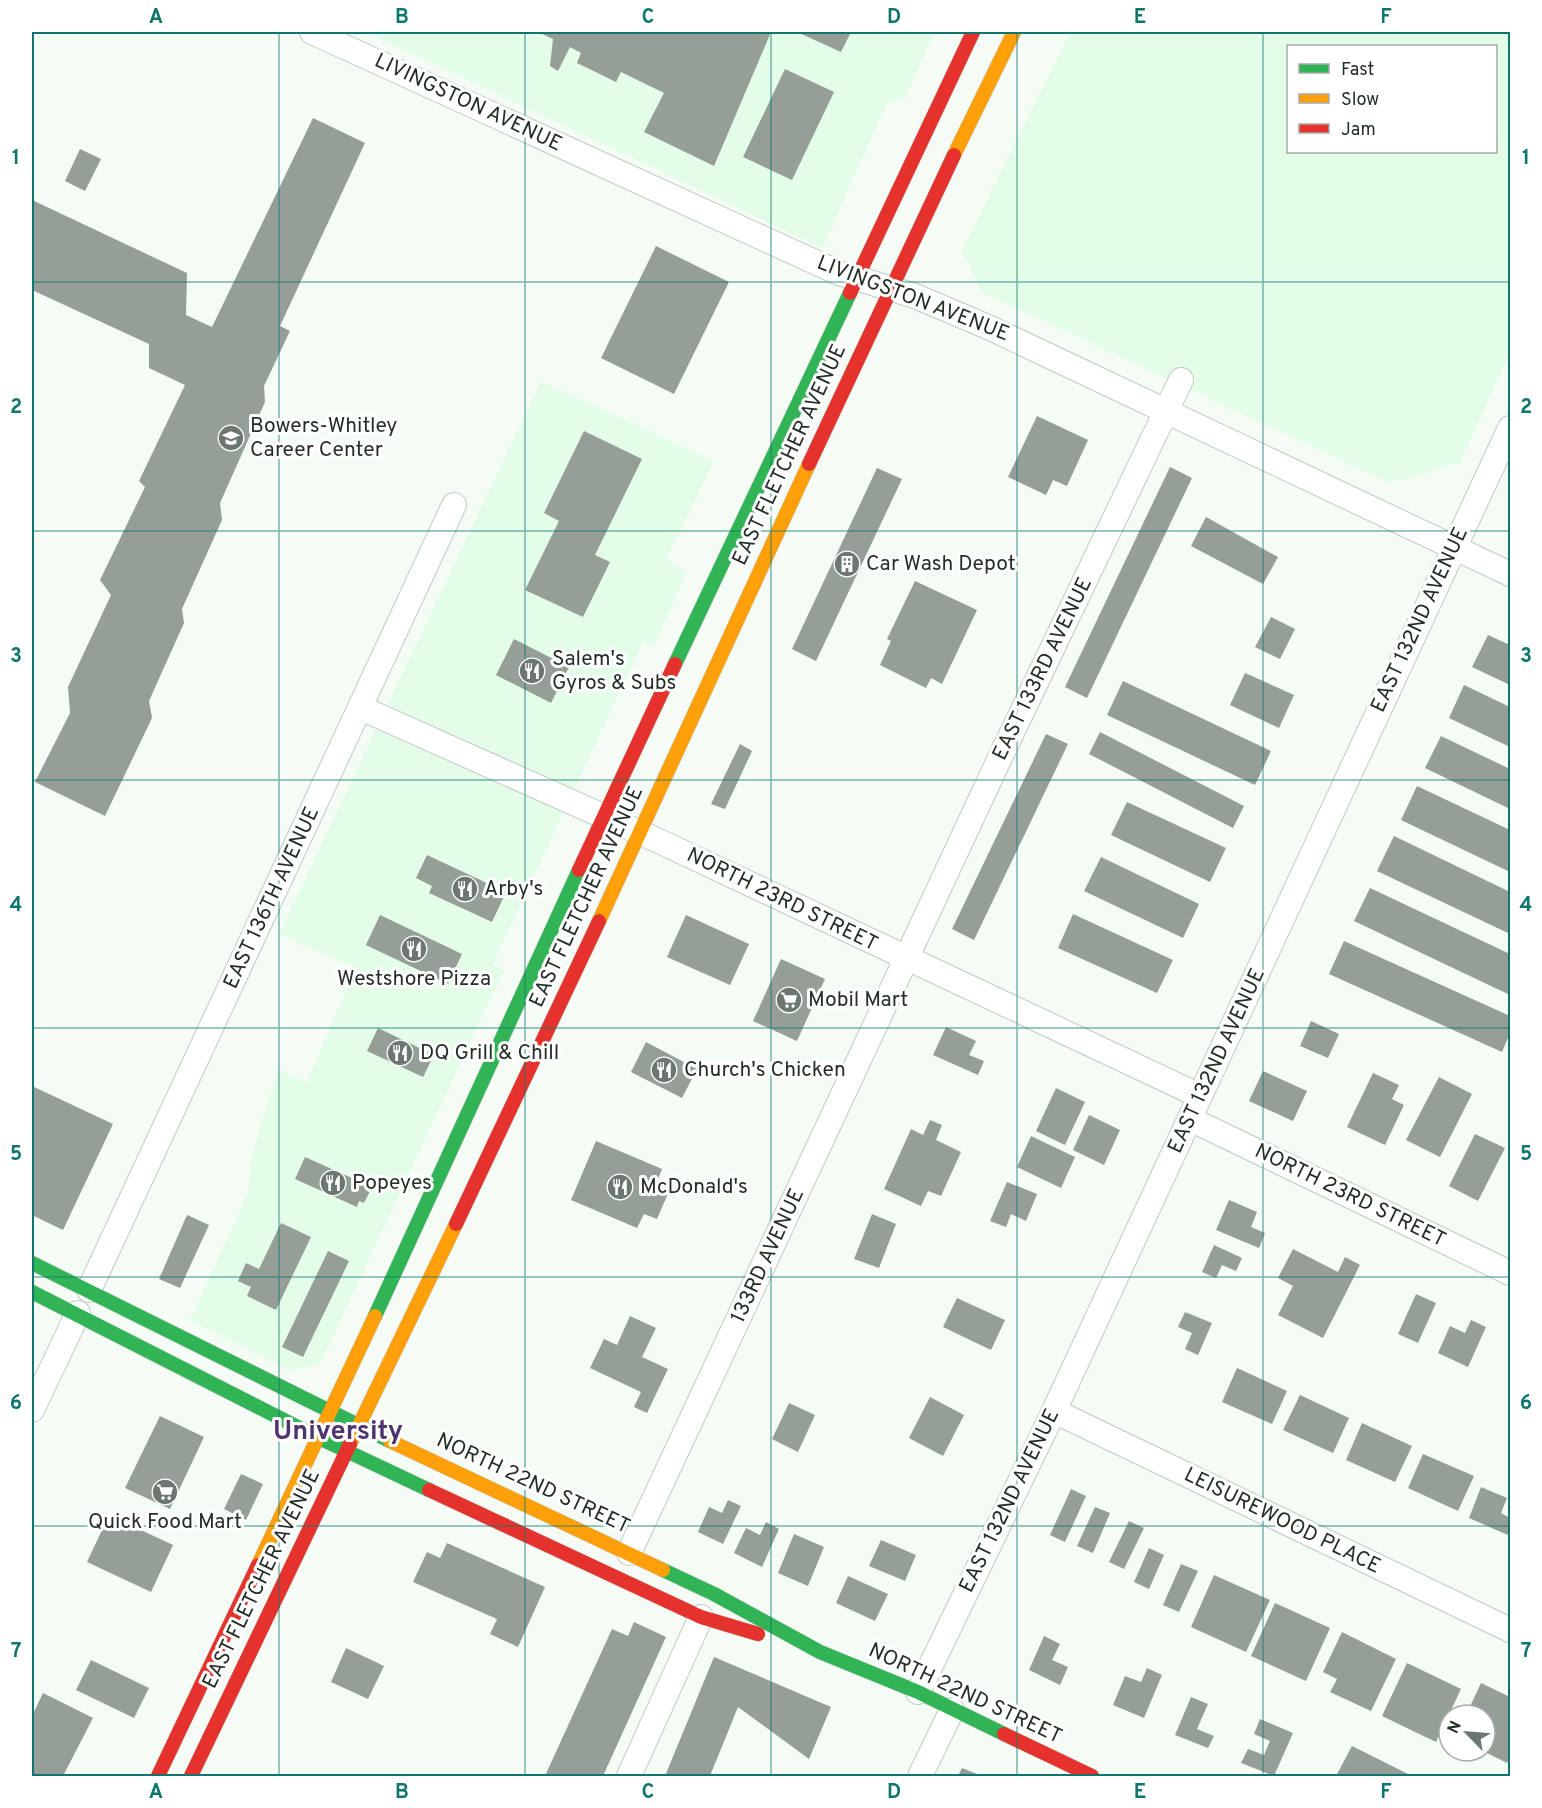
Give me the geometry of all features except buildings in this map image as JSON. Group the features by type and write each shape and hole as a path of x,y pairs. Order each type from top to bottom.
{"main road":[{"name":"EAST FLETCHER AVENUE","path":"159,1776 604,816 973,32"},
{"name":"EAST FLETCHER AVENUE","path":"191,1776 563,1000 889,290 1014,32"},
{"name":"NORTH 22ND STREET","path":"32,1263 329,1412 714,1594 820,1652"},
{"name":"NORTH 22ND STREET","path":"32,1292 78,1313 317,1437 701,1617 820,1652 918,1692 1092,1776"}],"street":[{"name":"LIVINGSTON AVENUE","path":"312,32 838,273 915,296 988,327 1510,574"},
{"name":"EAST 133RD AVENUE","path":"907,960 997,764 1181,380"},
{"name":"EAST 132ND AVENUE","path":"918,1692 1054,1411 1510,428"},
{"name":"EAST 136TH AVENUE","path":"89,1290 362,708 454,505"},
{"name":"NORTH 23RD STREET","path":"362,708 604,816 1200,1096"},
{"name":"133RD AVENUE","path":"629,1553 907,960"},
{"name":"NORTH 23RD STREET","path":"1190,1119 1510,1273"},
{"path":"32,1410 78,1313"},
{"name":"LEISUREWOOD PLACE","path":"1054,1411 1510,1630"},
{"path":"629,1776 701,1617"},
{"path":"920,1776 952,1710"}],"shaded area":[{"path":"366,32 935,32 904,99 887,103 822,248"},
{"path":"1070,32 1510,32 1510,352 1460,463 1390,483 982,292 962,251"},
{"path":"541,381 714,461 666,560 687,572 654,646 643,642 493,964 504,970 320,1364 292,1371 190,1321 249,1190 251,1159 278,1070 307,1082 356,968 279,934"}],"traffic: fast":[{"path":"675,664 850,293"},
{"path":"375,1316 579,870"},
{"path":"32,1263 390,1441"},
{"path":"32,1292 317,1437 429,1490"},
{"path":"663,1570 714,1594 820,1652 918,1692 1004,1734"}],"traffic: slow":[{"path":"954,155 1014,32"},
{"path":"599,921 809,464"},
{"path":"350,1444 456,1224"},
{"path":"258,1565 375,1316"},
{"path":"390,1441 663,1570"}],"traffic: jam":[{"path":"850,293 973,32"},
{"path":"809,464 954,155"},
{"path":"579,870 675,664"},
{"path":"456,1224 599,921"},
{"path":"191,1776 350,1444"},
{"path":"429,1490 701,1617 758,1634"},
{"path":"158,1776 258,1565"},
{"path":"1004,1734 1092,1776"}],"place":[{"name":"Bowers-Whitley Career Center","path":"231,438"},
{"name":"Car Wash Depot","path":"847,564"},
{"name":"Salem's Gyros & Subs","path":"532,671"},
{"name":"Arby's","path":"465,889"},
{"name":"Westshore Pizza","path":"414,949"},
{"name":"Mobil Mart","path":"789,1000"},
{"name":"DQ Grill & Chill","path":"400,1053"},
{"name":"Church's Chicken","path":"664,1070"},
{"name":"Popeyes","path":"333,1183"},
{"name":"McDonald's","path":"620,1187"},
{"name":"Quick Food Mart","path":"165,1492"}],"district":[{"name":"University","path":"338,1432"}]}
